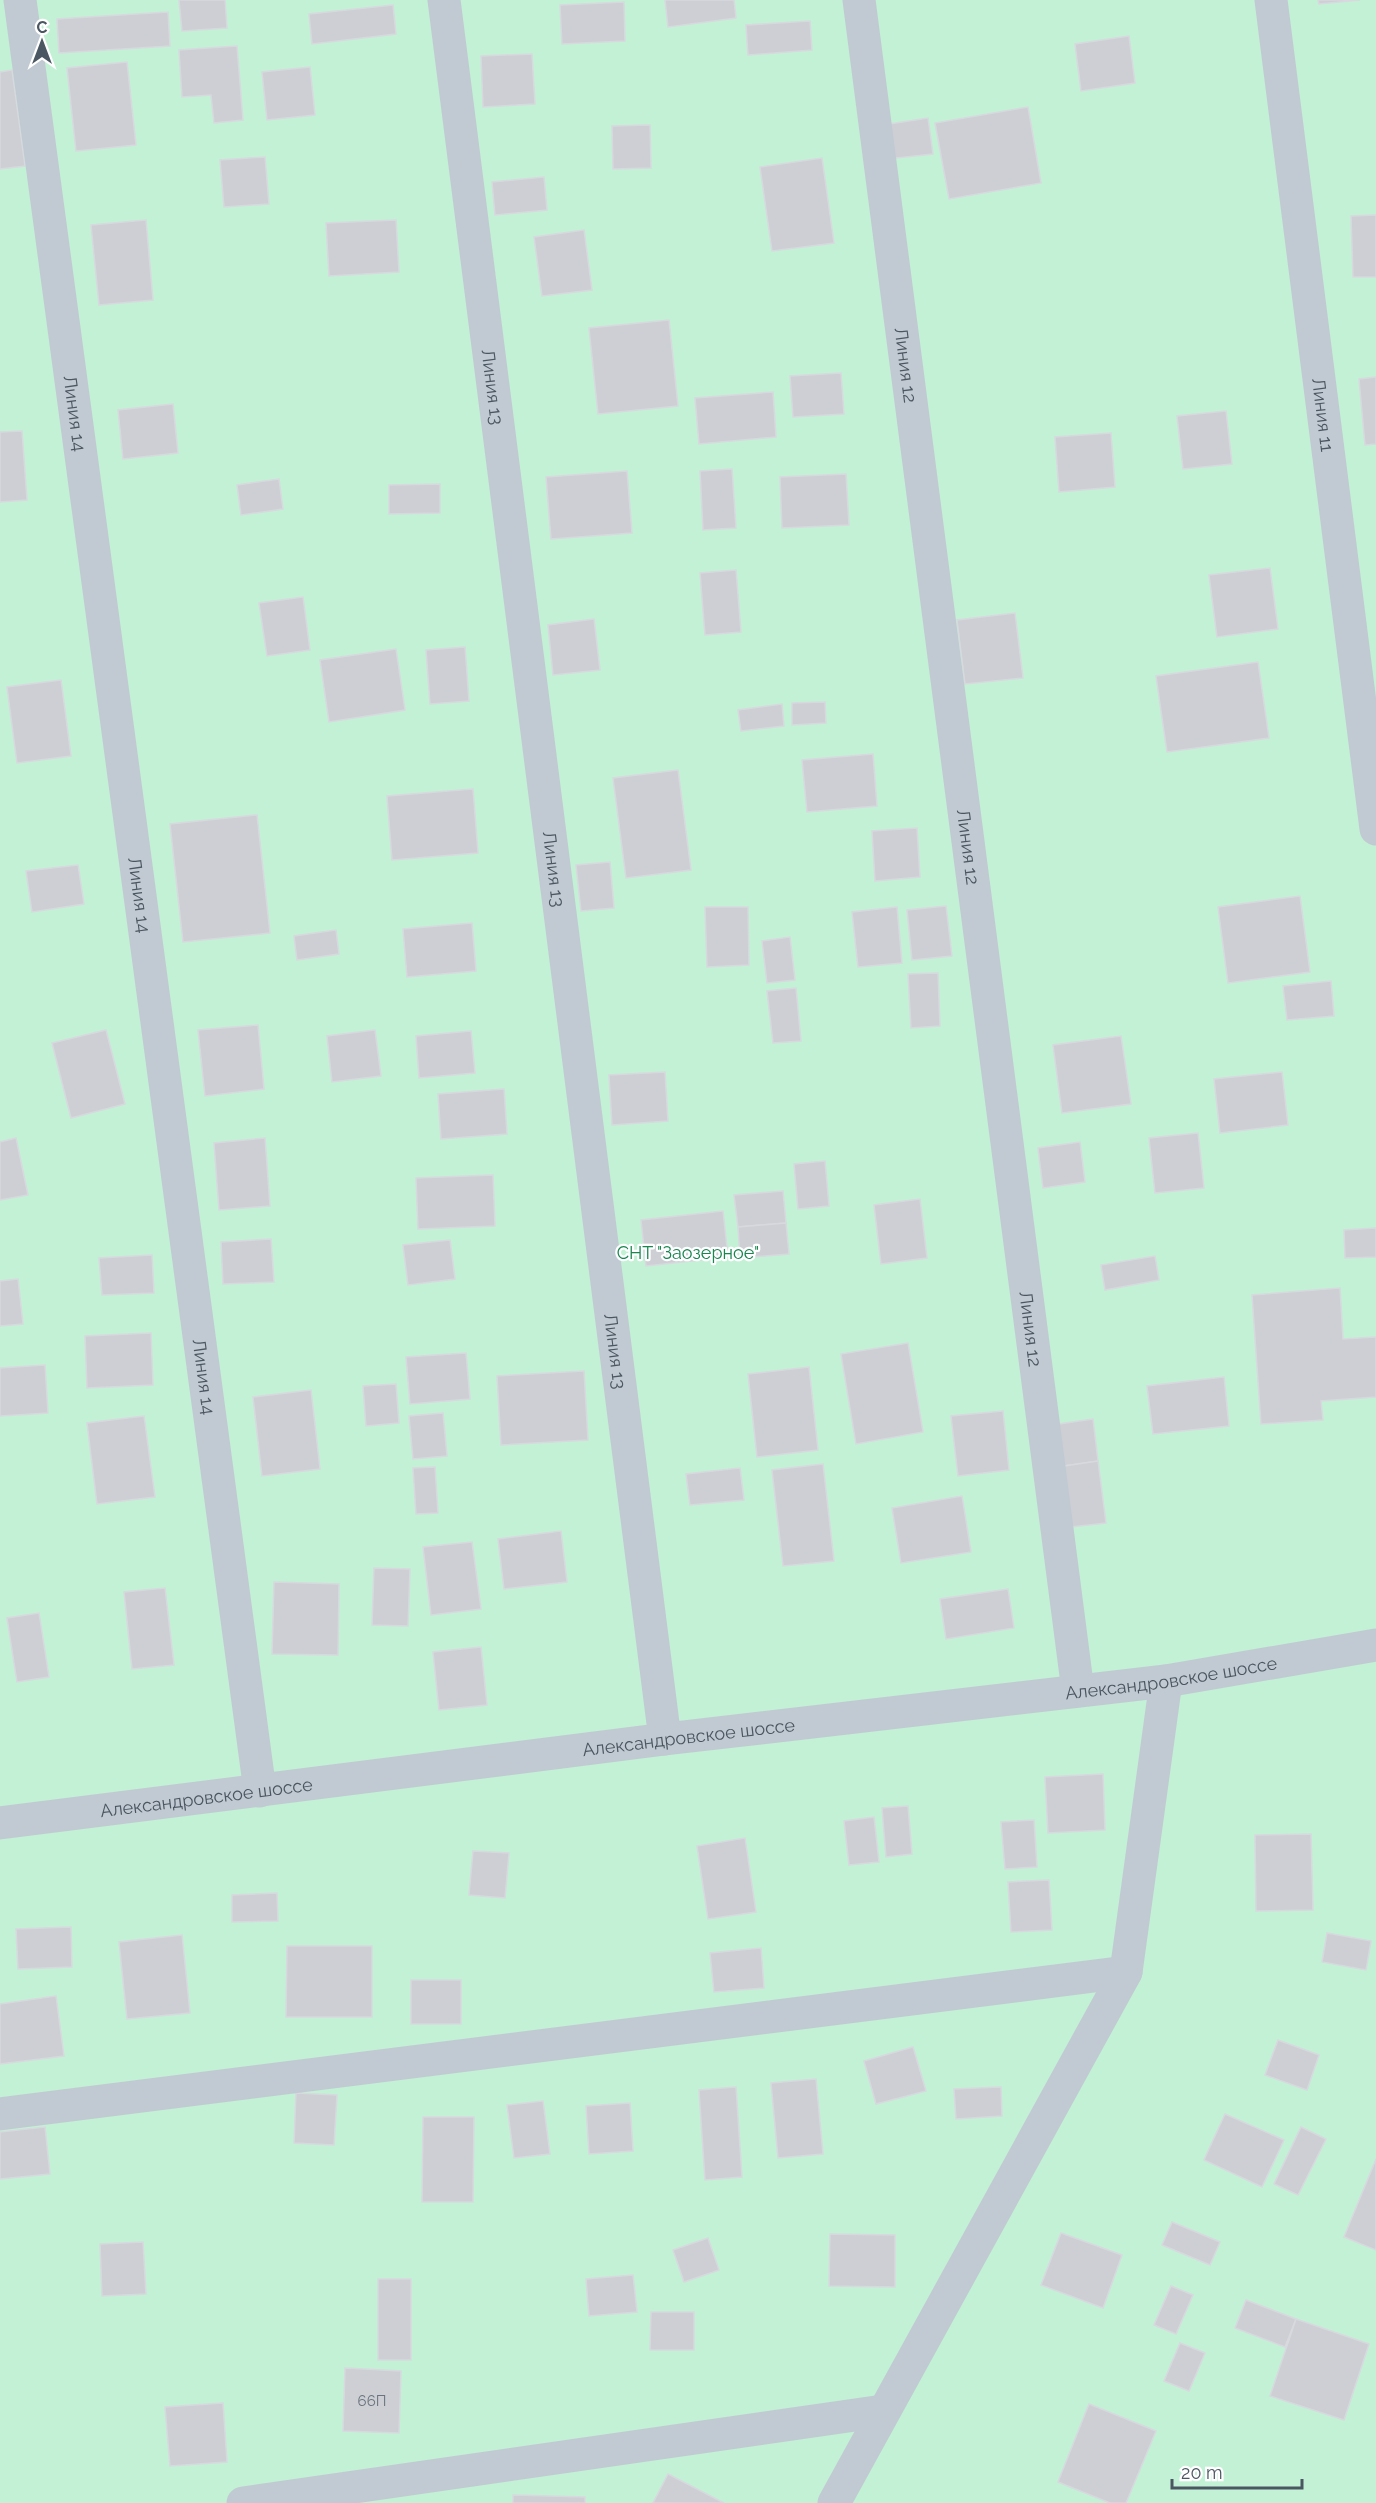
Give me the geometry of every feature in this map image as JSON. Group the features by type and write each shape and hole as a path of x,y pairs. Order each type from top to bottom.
{"street":[{"name":"Линия 14","path":"20,0 260,1791"},
{"name":"Линия 13","path":"444,0 665,1738"},
{"name":"Линия 12","path":"859,0 1078,1691"},
{"name":"Линия 11","path":"1271,0 1376,829"},
{"name":"Александровское шоссе","path":"0,1823 665,1738 1166,1681 1376,1645"},
{"path":"834,2503 1126,1972 1166,1681"},
{"path":"0,2114 1126,1972"},
{"path":"243,2503 883,2411"}],"green space":[{"name":"СНТ \"Заозерное\"","path":"0,0 1376,0 1376,2503 0,2503"}],"building":[{"path":"179,0 225,0 227,28 182,31"},
{"path":"665,0 734,0 736,18 668,27"},
{"path":"1318,0 1360,0 1319,4"},
{"path":"624,2 625,41 562,44 560,5"},
{"path":"393,5 396,34 312,44 309,14"},
{"path":"168,12 170,46 59,53 57,19"},
{"path":"810,21 812,50 748,55 746,25"},
{"path":"1129,36 1135,83 1081,91 1075,44"},
{"path":"237,46 243,120 214,123 211,95 182,97 179,50"},
{"path":"532,54 535,104 483,107 481,56"},
{"path":"127,62 136,145 76,151 67,68"},
{"path":"310,67 315,115 267,120 262,72"},
{"path":"12,70 25,166 0,169 0,72"},
{"path":"1028,107 1041,183 949,199 935,123"},
{"path":"928,118 933,154 887,159 883,125"},
{"path":"650,125 651,168 613,169 612,126"},
{"path":"265,157 269,204 224,207 220,160"},
{"path":"822,158 834,243 772,251 760,167"},
{"path":"544,177 547,210 495,215 492,182"},
{"path":"1376,215 1376,277 1353,277 1351,216"},
{"path":"146,220 153,300 99,305 91,225"},
{"path":"396,220 399,272 329,276 326,223"},
{"path":"584,230 592,290 542,296 534,237"},
{"path":"669,320 678,406 598,414 589,328"},
{"path":"841,373 844,414 793,417 790,376"},
{"path":"1376,377 1376,444 1365,445 1359,379"},
{"path":"773,392 776,437 699,444 695,398"},
{"path":"173,404 178,453 123,459 118,410"},
{"path":"1226,411 1232,464 1183,469 1177,416"},
{"path":"22,431 27,500 0,502 0,432"},
{"path":"1111,433 1115,487 1059,492 1055,437"},
{"path":"732,469 736,528 703,530 700,471"},
{"path":"627,471 632,533 551,539 546,477"},
{"path":"846,474 849,525 782,528 780,477"},
{"path":"279,479 283,509 241,515 237,485"},
{"path":"440,484 440,513 389,514 389,485"},
{"path":"1270,568 1278,629 1217,637 1209,575"},
{"path":"736,570 741,632 705,635 700,573"},
{"path":"303,597 310,650 267,656 259,603"},
{"path":"1015,613 1023,678 965,684 957,620"},
{"path":"594,619 600,670 553,675 548,625"},
{"path":"465,647 469,701 430,704 426,650"},
{"path":"396,649 405,710 329,722 320,660"},
{"path":"1258,662 1269,738 1167,752 1156,676"},
{"path":"61,680 71,756 17,763 7,687"},
{"path":"825,702 826,723 792,725 792,703"},
{"path":"782,704 784,726 741,731 738,710"},
{"path":"873,754 877,806 807,812 802,760"},
{"path":"678,770 691,870 626,878 613,778"},
{"path":"473,789 478,853 392,860 387,796"},
{"path":"257,815 270,933 183,942 170,824"},
{"path":"917,828 920,877 875,881 872,831"},
{"path":"610,862 614,908 581,911 576,865"},
{"path":"78,865 84,904 32,912 26,871"},
{"path":"1300,896 1310,972 1228,983 1218,907"},
{"path":"946,906 952,956 912,960 907,910"},
{"path":"705,907 748,907 749,965 707,967"},
{"path":"897,907 902,963 858,967 852,912"},
{"path":"472,923 476,971 407,977 403,929"},
{"path":"336,930 339,954 297,960 294,936"},
{"path":"790,937 795,980 767,983 762,941"},
{"path":"938,973 940,1026 911,1028 908,974"},
{"path":"1331,981 1334,1016 1287,1020 1283,986"},
{"path":"796,988 801,1041 773,1043 767,991"},
{"path":"258,1025 264,1089 205,1096 198,1030"},
{"path":"106,1030 125,1104 71,1118 52,1043"},
{"path":"375,1030 381,1076 332,1082 327,1036"},
{"path":"471,1031 475,1073 419,1078 416,1036"},
{"path":"1121,1036 1131,1104 1062,1113 1053,1045"},
{"path":"665,1072 668,1121 612,1125 609,1075"},
{"path":"1282,1072 1288,1125 1220,1133 1214,1079"},
{"path":"504,1089 507,1134 441,1139 438,1094"},
{"path":"1198,1133 1204,1188 1155,1193 1149,1138"},
{"path":"16,1138 28,1195 0,1200 0,1142"},
{"path":"265,1138 270,1206 219,1210 214,1143"},
{"path":"1080,1142 1085,1182 1043,1188 1038,1148"},
{"path":"825,1161 829,1206 798,1209 794,1164"},
{"path":"493,1175 495,1226 418,1229 416,1178"},
{"path":"783,1191 786,1223 738,1227 734,1195"},
{"path":"920,1199 927,1258 881,1264 874,1205"},
{"path":"723,1211 728,1257 646,1266 641,1220"},
{"path":"786,1223 789,1254 740,1258 738,1227"},
{"path":"1376,1228 1376,1257 1345,1258 1344,1230"},
{"path":"271,1239 274,1282 223,1284 221,1242"},
{"path":"450,1240 455,1279 408,1285 403,1245"},
{"path":"152,1255 154,1293 102,1295 99,1258"},
{"path":"1155,1256 1159,1280 1105,1290 1101,1265"},
{"path":"18,1279 23,1324 0,1326 0,1281"},
{"path":"1340,1288 1343,1339 1376,1337 1376,1397 1321,1401 1323,1420 1261,1424 1252,1295"},
{"path":"151,1333 153,1385 87,1388 85,1336"},
{"path":"908,1343 923,1432 856,1444 841,1354"},
{"path":"466,1353 470,1399 410,1404 406,1357"},
{"path":"45,1365 48,1413 0,1416 0,1368"},
{"path":"809,1367 818,1450 757,1457 748,1374"},
{"path":"584,1371 588,1440 501,1445 497,1376"},
{"path":"1224,1377 1229,1426 1153,1434 1147,1386"},
{"path":"396,1384 399,1423 366,1426 363,1386"},
{"path":"311,1390 320,1469 262,1476 253,1397"},
{"path":"1003,1411 1009,1470 958,1476 951,1416"},
{"path":"443,1413 447,1456 413,1459 409,1416"},
{"path":"144,1416 155,1497 97,1504 87,1423"},
{"path":"1093,1419 1098,1461 1064,1466 1059,1424"},
{"path":"1098,1461 1106,1523 1071,1527 1064,1466"},
{"path":"823,1464 834,1561 783,1566 772,1470"},
{"path":"435,1467 438,1513 416,1514 413,1468"},
{"path":"740,1468 744,1500 690,1505 686,1474"},
{"path":"962,1496 971,1552 901,1563 892,1508"},
{"path":"561,1531 567,1582 504,1589 498,1539"},
{"path":"472,1542 481,1609 431,1615 423,1547"},
{"path":"374,1568 410,1569 408,1626 372,1625"},
{"path":"274,1582 339,1584 338,1655 272,1654"},
{"path":"165,1588 174,1665 132,1669 124,1592"},
{"path":"1008,1589 1014,1628 946,1639 940,1599"},
{"path":"39,1613 49,1677 17,1682 7,1618"},
{"path":"481,1647 487,1705 439,1710 433,1652"},
{"path":"1103,1774 1105,1830 1048,1833 1045,1777"},
{"path":"908,1806 912,1854 886,1857 882,1808"},
{"path":"874,1817 879,1862 849,1865 844,1821"},
{"path":"1034,1820 1037,1867 1005,1869 1001,1822"},
{"path":"1311,1834 1313,1910 1256,1911 1255,1835"},
{"path":"745,1838 756,1912 708,1919 697,1846"},
{"path":"473,1851 509,1853 505,1898 469,1895"},
{"path":"1049,1880 1052,1930 1011,1932 1008,1882"},
{"path":"277,1893 278,1921 232,1922 232,1895"},
{"path":"71,1927 72,1967 18,1969 16,1929"},
{"path":"1327,1933 1371,1941 1366,1970 1322,1962"},
{"path":"182,1935 190,2013 127,2019 119,1942"},
{"path":"287,1946 372,1946 372,2017 286,2017"},
{"path":"761,1948 764,1988 714,1992 710,1953"},
{"path":"411,1980 461,1980 461,2024 411,2024"},
{"path":"56,1996 64,2056 0,2064 0,2004"},
{"path":"1278,2040 1319,2055 1307,2090 1265,2075"},
{"path":"913,2047 926,2091 876,2104 864,2061"},
{"path":"816,2079 823,2154 778,2158 771,2083"},
{"path":"736,2087 742,2177 705,2180 699,2090"},
{"path":"1001,2087 1002,2116 956,2119 954,2089"},
{"path":"296,2093 337,2095 334,2145 294,2143"},
{"path":"543,2101 550,2154 514,2158 507,2105"},
{"path":"630,2103 633,2151 589,2154 586,2106"},
{"path":"1225,2114 1284,2140 1262,2187 1204,2160"},
{"path":"423,2117 474,2117 473,2202 422,2202"},
{"path":"45,2127 50,2174 0,2179 0,2132"},
{"path":"1301,2127 1326,2139 1298,2195 1274,2184"},
{"path":"1376,2159 1376,2250 1344,2237"},
{"path":"1172,2222 1220,2242 1210,2265 1162,2245"},
{"path":"1061,2233 1122,2255 1103,2308 1041,2285"},
{"path":"830,2234 895,2235 895,2287 829,2286"},
{"path":"708,2238 719,2270 684,2282 673,2250"},
{"path":"143,2242 146,2294 102,2296 100,2244"},
{"path":"633,2275 637,2312 589,2316 586,2279"},
{"path":"378,2279 411,2279 411,2360 378,2360"},
{"path":"1171,2286 1193,2295 1176,2334 1154,2325"},
{"path":"1246,2300 1296,2319 1285,2347 1235,2328"},
{"path":"651,2312 694,2312 694,2350 650,2350"},
{"path":"1296,2319 1369,2344 1344,2420 1270,2396"},
{"path":"1180,2343 1205,2353 1189,2391 1164,2381"},
{"path":"345,2368 401,2371 399,2433 343,2431"},
{"path":"223,2403 227,2462 170,2466 165,2407"},
{"path":"1089,2404 1156,2431 1126,2503 1110,2503 1058,2482"},
{"path":"668,2474 724,2503 653,2503"},
{"path":"513,2495 585,2497 585,2503 513,2503"}]}
